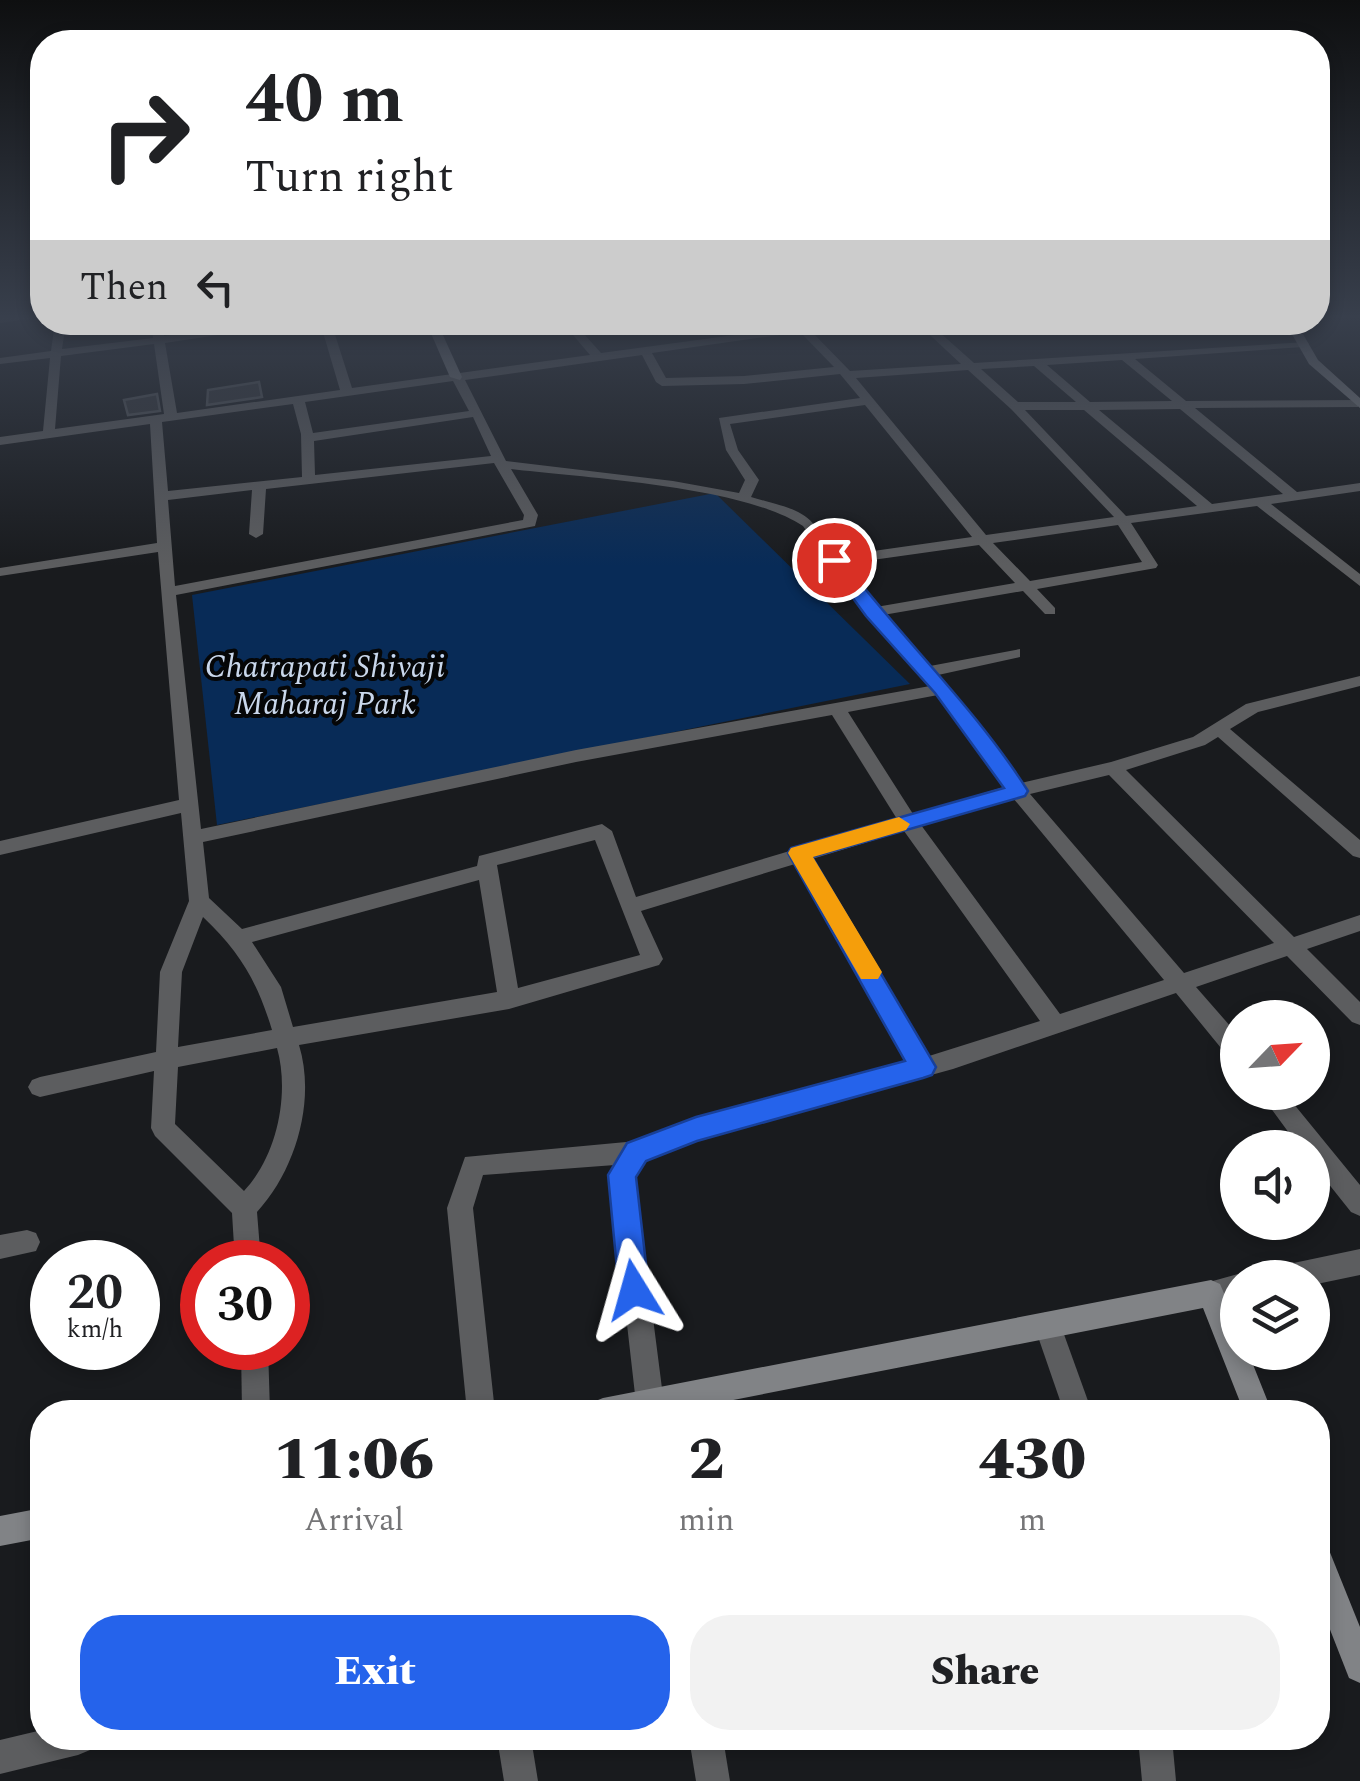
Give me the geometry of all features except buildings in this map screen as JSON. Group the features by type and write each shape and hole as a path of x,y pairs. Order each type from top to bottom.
{"street":[{"path":"50,434 52,400"},
{"path":"162,400 168,592 200,901 171,972 163,1128 244,1208 246,1240"},
{"path":"0,442 297,400"},
{"path":"298,400 307,438 309,482"},
{"path":"168,592 530,523 531,516 470,400"},
{"path":"872,612 1151,564 1122,520 1007,400"},
{"path":"1080,400 1208,507"},
{"path":"1175,400 1294,496"},
{"path":"742,498 752,480 732,450 723,421 766,409 866,402 981,539 1050,611"},
{"path":"1014,406 1359,403"},
{"path":"307,438 478,414"},
{"path":"164,496 500,461 742,498 793,512 808,523 872,612 942,689 1018,791 1220,1030"},
{"path":"834,560 1360,487"},
{"path":"256,534 259,488"},
{"path":"1258,500 1360,581"},
{"path":"0,572 166,546"},
{"path":"927,672 1014,653"},
{"path":"629,907 799,853 1113,768 1199,741 1252,708 1360,681"},
{"path":"195,837 576,756 942,689"},
{"path":"836,707 908,822 1056,1024"},
{"path":"1218,728 1360,851"},
{"path":"1113,768 1360,1016"},
{"path":"0,848 190,804"},
{"path":"40,1087 164,1058 288,1036 390,1024 509,1000 652,959 602,831 486,860 509,1000"},
{"path":"799,853 923,1067"},
{"path":"238,938 485,871"},
{"path":"200,901 238,938 270,987 288,1036 295,1070 289,1130 266,1186 244,1208"},
{"path":"480,1400 460,1208 474,1165 636,1152 696,1130 923,1067 1360,923"},
{"path":"1284,1110 1360,1204"},
{"path":"636,1152 622,1175 623,1195 649,1400"},
{"path":"0,1247 26,1242"},
{"path":"1330,1268 1360,1262"},
{"path":"688,1400 1220,1291"},
{"path":"1047,1325 1074,1400"},
{"path":"255,1370 256,1400"},
{"path":"1246,1370 1255,1400"},
{"path":"0,1531 30,1525"},
{"path":"1330,1591 1360,1667"},
{"path":"0,1757 30,1750"},
{"path":"516,1750 521,1781"},
{"path":"708,1750 713,1781"},
{"path":"1156,1750 1159,1781"}],"green space":[{"name":"Chatrapati Shivaji Maharaj Park","path":"715,493 910,684 217,825 192,595"}],"slow traffic":[{"path":"870,972 799,853 899,824"}],"route":[{"path":"634,1290 622,1175 636,1152 696,1130 923,1067 799,853 1018,791 942,689 872,612 834,560"}]}
